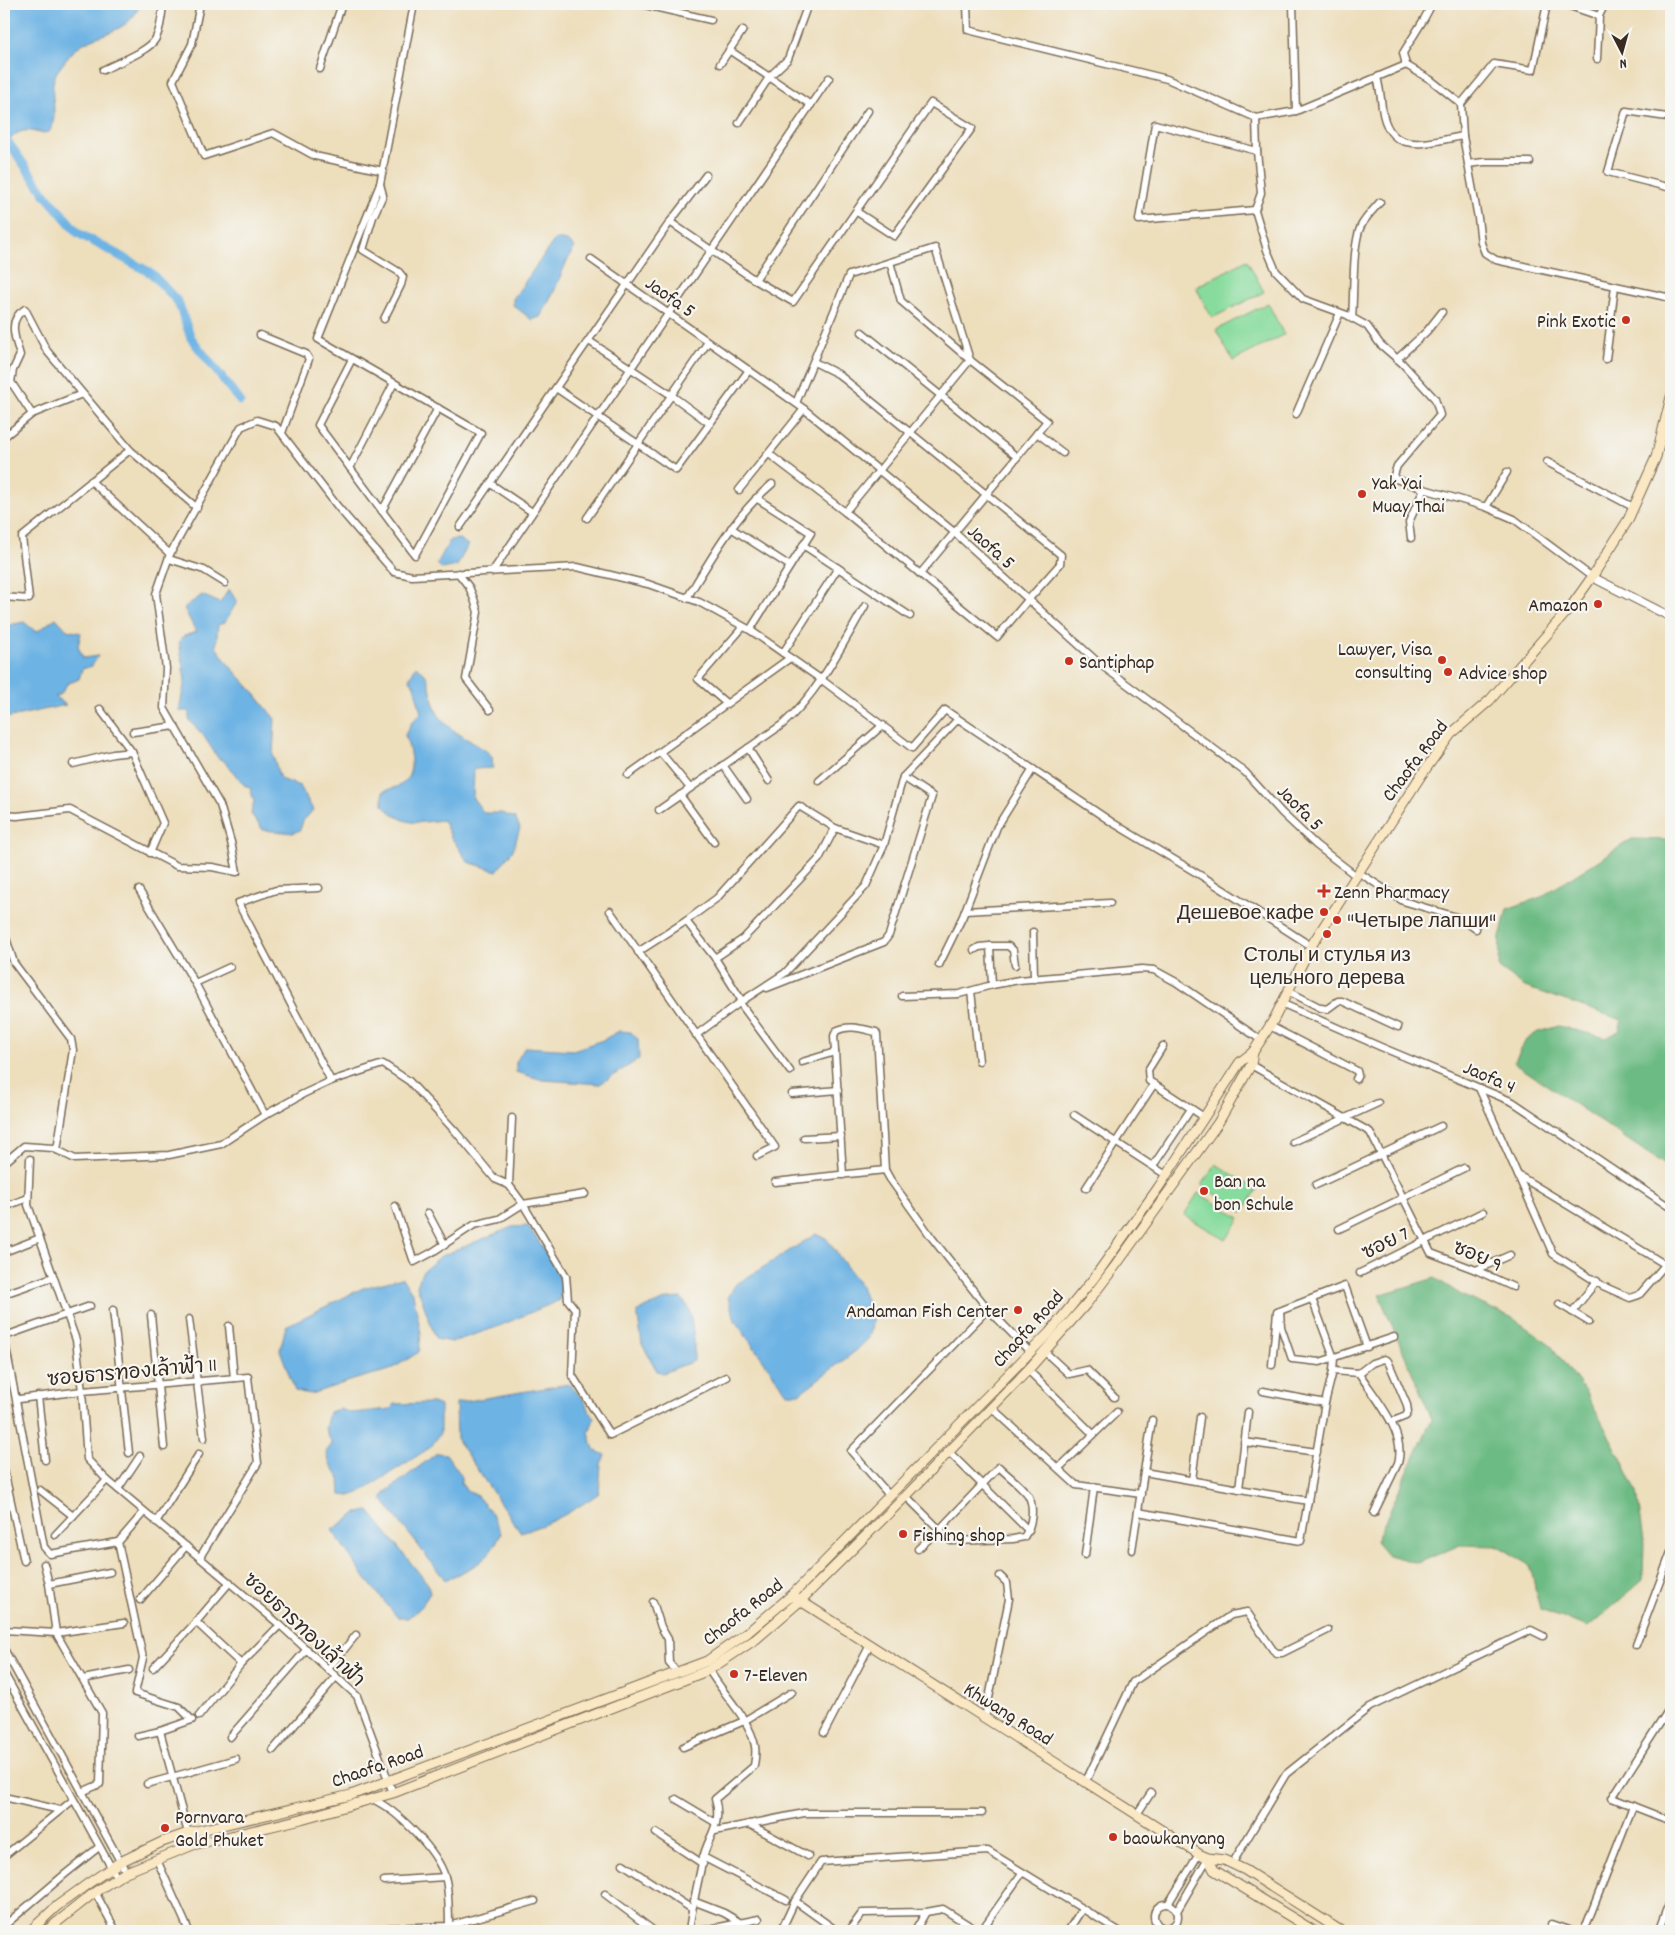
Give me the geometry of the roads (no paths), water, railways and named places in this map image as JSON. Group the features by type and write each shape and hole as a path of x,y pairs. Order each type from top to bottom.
{"main road":[{"name":"Chaofa Road","path":"30,1931 57,1906 111,1868 162,1842 188,1833 351,1795 707,1661 747,1633 792,1595 1049,1333 1094,1278 1166,1175 1240,1062 1253,1052 1261,1040 1311,946 1356,873 1422,774 1451,734 1490,700 1570,608 1592,577 1634,508 1656,457 1671,397"},
{"name":"Chaofa Road","path":"48,1931 95,1892 126,1872 193,1846 394,1793 709,1670 756,1638 800,1601 906,1496 1028,1370 1116,1265 1218,1123 1251,1066 1253,1052"},
{"name":"Khwang Road","path":"792,1595 1199,1854 1208,1858 1224,1860 1245,1870 1341,1931"},
{"name":"Khwang Road","path":"1208,1858 1214,1870 1314,1931"}],"street":[{"path":"103,70 148,47 156,40 161,25 163,4"},
{"path":"320,70 342,4"},
{"path":"352,359 318,425 415,555 481,433 318,339 380,184 414,4"},
{"path":"641,4 711,20"},
{"path":"739,123 770,76 788,60 808,4"},
{"path":"967,4 968,30 1167,79 1256,118 1296,111 1406,65"},
{"path":"1293,4 1296,111"},
{"path":"1432,4 1403,53 1406,65 1431,80 1461,104"},
{"path":"1546,4 1533,70 1494,64 1461,104 1463,136 1481,243 1485,253 1496,260 1671,298"},
{"path":"1564,4 1599,16"},
{"path":"1597,59 1599,16 1605,4"},
{"path":"199,5 192,44 174,81 204,156 273,133 314,156 383,171"},
{"path":"720,64 743,30"},
{"path":"729,50 770,76 810,106"},
{"path":"1377,77 1382,109 1388,128 1394,137 1404,142 1418,144 1463,136"},
{"path":"492,572 666,314 829,78"},
{"path":"670,222 755,280 793,302 931,103 972,128 894,236 857,212"},
{"path":"755,280 868,111"},
{"path":"1667,117 1626,111 1608,172 1671,188"},
{"path":"1256,118 1261,193 1255,210 1276,272 1304,299 1352,318 1366,326 1380,344 1398,359 1435,399 1440,415 1397,466 1393,478 1486,507 1514,519 1592,577 1671,617"},
{"path":"1255,210 1139,220 1155,124 1257,151"},
{"path":"1468,164 1530,162"},
{"path":"460,528 670,222 706,175"},
{"path":"380,184 383,195 373,217 363,250 400,272 403,277 384,319"},
{"path":"1352,318 1356,242 1360,227 1380,202"},
{"path":"796,403 849,275 935,248 970,360"},
{"name":"Jaofa 5","path":"591,259 666,314 804,409 954,532 1101,665 1245,772 1282,813 1316,845 1356,873 1403,901 1460,918 1476,929"},
{"path":"890,262 901,300 970,360 1047,421 920,574"},
{"path":"1606,359 1615,286"},
{"path":"32,414 11,382 13,370 20,355 14,335 14,320 17,314 25,309 47,352 130,450 197,508"},
{"path":"1398,359 1442,312"},
{"path":"1296,414 1340,313"},
{"path":"862,332 1016,457"},
{"path":"260,335 306,354 308,359 282,433"},
{"path":"589,341 671,395 709,424"},
{"path":"587,518 708,342"},
{"path":"845,512 970,360"},
{"path":"769,454 845,512 997,637 1060,564 1061,555 838,374 814,362"},
{"path":"556,388 676,470 749,370"},
{"path":"350,468 394,383"},
{"path":"4,437 32,414 82,394"},
{"path":"382,511 438,408"},
{"path":"739,490 804,409"},
{"path":"4,815 25,815 70,810 177,866 212,867 236,872 231,842 220,805 164,708 166,668 156,594 169,556 241,427 257,420 276,426 338,507 394,572 412,576 577,567 648,584 699,602 747,629 783,653 912,748 945,710 1113,823 1205,878 1311,946"},
{"path":"1037,433 1063,453"},
{"path":"4,597 29,599 22,537 130,450"},
{"path":"1547,462 1634,508"},
{"path":"1486,507 1507,472"},
{"path":"91,481 169,556 204,570 224,584"},
{"path":"491,484 532,512"},
{"path":"687,598 731,528 756,498 772,484"},
{"path":"1411,538 1409,522 1424,489"},
{"path":"726,703 698,679 747,629 811,533 756,498"},
{"path":"731,528 790,566"},
{"path":"803,545 910,616"},
{"path":"783,653 838,568"},
{"path":"458,574 469,587 478,612 466,679 490,710"},
{"path":"659,810 796,713 822,680 866,606"},
{"path":"628,775 790,658"},
{"path":"100,709 132,752 163,823 150,853"},
{"path":"696,1036 741,1002 785,973 866,886 884,845 903,777 958,719"},
{"path":"819,781 883,725"},
{"path":"133,732 175,726"},
{"path":"748,748 770,781"},
{"path":"73,764 113,754 132,752"},
{"path":"661,753 690,788"},
{"path":"722,765 747,800"},
{"path":"940,965 965,912 997,827 1033,769"},
{"path":"757,993 884,942 889,934 932,796 903,777"},
{"path":"680,795 714,842"},
{"path":"638,952 717,898 800,806 835,828 884,845"},
{"path":"715,958 743,939 819,859 835,828"},
{"path":"319,888 276,890 238,903 331,1081"},
{"path":"139,890 195,983 265,1115"},
{"path":"965,912 1110,903"},
{"path":"610,911 775,1147 756,1156"},
{"path":"686,921 715,958 741,1002 790,1071"},
{"path":"4,932 14,963 70,1039 73,1050 57,1150"},
{"path":"1033,932 1034,979"},
{"path":"990,946 992,985"},
{"path":"974,950 979,947 1008,946 1013,950 1014,965"},
{"path":"195,983 230,967"},
{"path":"902,996 959,994 992,985 1034,979 1142,969 1154,970 1176,982 1261,1040"},
{"path":"971,991 979,1062"},
{"path":"1288,991 1321,1008 1328,1009 1338,1001 1342,1001 1398,1027"},
{"name":"Jaofa 4","path":"1281,1003 1513,1102 1671,1208"},
{"path":"843,1174 835,1033 843,1027 849,1026 876,1032 877,1034 885,1170 932,1238 988,1309 1030,1352"},
{"path":"1270,1026 1357,1071 1356,1079"},
{"path":"1163,1046 1148,1070 1149,1081 1204,1117"},
{"path":"802,1062 835,1052"},
{"path":"4,1162 24,1146 57,1150 75,1159 169,1155 221,1144 265,1115 331,1081 382,1064 409,1081 456,1132 495,1179 509,1185 523,1204 566,1276 568,1300 574,1309 572,1375 610,1435 726,1378"},
{"path":"1251,1066 1370,1132 1425,1240"},
{"path":"1086,1188 1154,1084"},
{"path":"1479,1088 1554,1254 1603,1286 1630,1298 1639,1295 1671,1258"},
{"path":"792,1094 838,1090"},
{"path":"1293,1142 1378,1103"},
{"path":"1153,1166 1191,1109"},
{"path":"1074,1115 1166,1175"},
{"path":"509,1185 512,1118"},
{"path":"1316,1185 1441,1126"},
{"path":"804,1138 841,1136"},
{"path":"30,1159 28,1205 76,1340 82,1391"},
{"path":"1339,1229 1464,1168"},
{"path":"775,1182 885,1170"},
{"path":"1518,1175 1666,1265"},
{"path":"395,1206 414,1262 445,1245 474,1225 499,1219 523,1204 585,1194"},
{"path":"4,1207 28,1198"},
{"name":"ซอย 7","path":"1360,1273 1483,1212"},
{"path":"428,1213 445,1245"},
{"path":"4,1252 40,1238"},
{"name":"ซอย 9","path":"1425,1240 1431,1252 1512,1287"},
{"path":"1476,1270 1510,1256"},
{"path":"4,1294 53,1276"},
{"path":"1572,1312 1597,1281"},
{"path":"1272,1365 1277,1312 1345,1286 1367,1347"},
{"path":"1138,1512 1301,1541 1334,1358 1312,1299"},
{"path":"1559,1304 1589,1322"},
{"path":"90,1306 6,1336 44,1547 50,1554 118,1542 143,1658 135,1692 179,1707 192,1720 160,1732 138,1736"},
{"path":"889,1495 851,1451 988,1309"},
{"path":"113,1310 128,1453"},
{"path":"1280,1311 1282,1327 1292,1359 1320,1362 1394,1337"},
{"path":"151,1315 164,1448"},
{"path":"189,1319 204,1438"},
{"path":"229,1326 234,1378"},
{"path":"1044,1351 1069,1374 1087,1370 1114,1397"},
{"path":"1333,1371 1358,1373 1372,1363 1384,1359 1388,1361 1407,1405 1408,1412 1406,1416 1391,1422"},
{"path":"1028,1370 1093,1434"},
{"path":"1358,1373 1391,1422 1398,1442 1400,1456 1374,1513"},
{"name":"ซอยธารทองเล้าฟ้า 11","path":"20,1398 248,1377 258,1463 200,1557"},
{"name":"ซอยธารทองเล้าฟ้า","path":"82,1391 87,1459 107,1480 280,1625 357,1696 394,1793"},
{"path":"1263,1391 1325,1403"},
{"path":"38,1396 45,1460"},
{"path":"992,1408 1076,1485 1141,1494"},
{"path":"1058,1468 1116,1412"},
{"path":"1239,1489 1248,1412"},
{"path":"1192,1480 1200,1417"},
{"path":"1132,1550 1152,1420"},
{"path":"1244,1442 1317,1452"},
{"path":"949,1452 1029,1531"},
{"path":"156,1522 199,1454"},
{"path":"118,1489 140,1456"},
{"path":"906,1496 939,1530 951,1541 1013,1539 1024,1536 1029,1531 1032,1513 1028,1495 999,1467 939,1530 918,1549"},
{"path":"4,1470 5,1486 24,1561"},
{"path":"1144,1472 1308,1501"},
{"path":"55,1535 107,1480"},
{"path":"1085,1555 1094,1487"},
{"path":"40,1490 73,1516"},
{"path":"120,1540 144,1512"},
{"path":"140,1600 186,1546"},
{"path":"1636,1645 1671,1552"},
{"path":"44,1564 49,1584 56,1634 102,1713 100,1784 82,1792"},
{"path":"49,1584 110,1572"},
{"path":"985,1718 1009,1599 1007,1583 1000,1576"},
{"path":"153,1668 230,1582"},
{"path":"653,1602 661,1627 668,1639 669,1663 676,1672"},
{"path":"1086,1781 1133,1682 1231,1615 1247,1612 1277,1653 1282,1653 1328,1630"},
{"path":"4,1635 4,1629 56,1634 124,1622"},
{"path":"196,1622 241,1664"},
{"path":"199,1716 241,1664 280,1625"},
{"path":"1232,1864 1286,1774 1370,1707 1530,1630 1543,1636"},
{"path":"328,1669 356,1635"},
{"path":"824,1733 870,1645"},
{"path":"230,1737 307,1649"},
{"path":"4,1650 126,1872"},
{"path":"83,1679 129,1670"},
{"path":"689,1931 693,1901 703,1860 715,1831 718,1809 715,1799 754,1766 756,1747 744,1721 709,1670"},
{"path":"4,1673 116,1878"},
{"path":"273,1750 336,1676"},
{"path":"683,1747 744,1721 792,1692"},
{"path":"1671,1706 1612,1798 1671,1821"},
{"path":"160,1732 188,1833"},
{"path":"147,1784 236,1759"},
{"path":"1137,1814 1151,1793"},
{"path":"4,1797 60,1810"},
{"path":"676,1798 716,1823"},
{"path":"371,1799 384,1804 428,1846 445,1877 449,1928"},
{"path":"4,1856 73,1800"},
{"path":"1584,1931 1633,1806"},
{"path":"715,1831 804,1813 982,1813"},
{"path":"749,1824 808,1856"},
{"path":"656,1833 703,1860 786,1900"},
{"path":"4,1926 99,1847"},
{"path":"781,1931 796,1901 821,1862 988,1851 1119,1931"},
{"path":"1168,1904 1199,1854"},
{"path":"1177,1911 1168,1904 1160,1905 1155,1911 1155,1922 1160,1929 1169,1928 1176,1923 1178,1919 1177,1911 1208,1858"},
{"path":"157,1860 189,1931"},
{"path":"623,1864 692,1909"},
{"path":"982,1931 1022,1873"},
{"path":"384,1881 445,1877"},
{"path":"95,1892 116,1931"},
{"path":"606,1894 654,1931"},
{"path":"1659,1931 1671,1899"},
{"path":"388,1928 449,1928 535,1901"},
{"path":"693,1901 724,1913 741,1923"},
{"path":"796,1901 837,1931"},
{"path":"849,1931 862,1913 926,1912 943,1909 978,1931"},
{"path":"1068,1931 1082,1909"},
{"path":"915,1931 926,1912"},
{"path":"700,1931 759,1919"},
{"path":"1551,1924 1571,1931"}],"water":[{"path":"4,4 140,4 136,13 123,26 82,44 72,52 59,69 53,84 54,117 53,125 49,132 24,131 4,143"},
{"path":"555,239 567,241 575,247 540,317 532,320 513,305 513,299"},
{"path":"459,539 468,545 457,566 442,569 437,564 450,540"},
{"path":"229,589 237,602 225,622 218,625 216,647 275,719 273,755 280,779 300,786 313,810 303,821 300,830 293,833 263,830 251,814 254,801 250,788 244,785 224,761 218,758 203,735 189,720 189,711 179,711 185,680 179,641 184,636 196,632 184,608 202,595 220,603"},
{"path":"56,618 67,630 81,633 78,646 83,658 98,656 92,666 82,669 79,679 67,684 61,694 55,697 66,705 4,720 4,626 24,622 36,632"},
{"path":"416,666 427,677 434,705 443,721 492,756 493,768 474,769 473,798 484,813 501,813 515,818 520,828 513,850 497,871 468,862 451,837 443,820 411,822 398,817 383,805 383,791 400,785 410,774 411,761 405,735 412,722 421,713 414,685 409,679"},
{"path":"619,1031 631,1032 638,1039 639,1059 600,1084 543,1080 516,1072 516,1062 525,1047 573,1050 603,1040"},
{"path":"528,1226 546,1252 562,1281 560,1300 497,1327 452,1342 436,1339 417,1286 422,1272 441,1256 512,1227"},
{"path":"816,1234 826,1238 861,1287 873,1320 869,1338 857,1350 800,1393 787,1393 735,1321 728,1298 735,1285"},
{"path":"402,1278 413,1294 421,1333 419,1352 390,1370 311,1394 295,1391 280,1350 286,1326 363,1288"},
{"path":"681,1298 689,1308 694,1338 694,1361 663,1373 657,1371 642,1344 637,1311 668,1299"},
{"path":"569,1384 583,1399 594,1419 589,1432 594,1450 605,1455 601,1464 599,1493 562,1516 541,1526 520,1532 457,1440 456,1403"},
{"path":"433,1403 440,1406 440,1433 431,1447 359,1493 350,1496 341,1495 340,1479 330,1464 326,1452 332,1444 325,1429 329,1412 340,1409 352,1413 390,1409 395,1404"},
{"path":"437,1453 446,1454 461,1475 461,1483 467,1491 476,1495 491,1512 501,1533 485,1558 471,1568 445,1580 382,1499 386,1492"},
{"path":"369,1511 428,1584 430,1593 420,1608 408,1618 398,1618 365,1578 332,1530 357,1513"}],"waterway":[{"path":"8,142 44,193 78,233 151,273 178,302 191,338 240,401"}],"place":[{"name":"Pink Exotic","path":"1626,320"},
{"name":"Yak Yai Muay Thai","path":"1362,494"},
{"name":"Amazon","path":"1598,604"},
{"name":"Lawyer, Visa consulting","path":"1442,660"},
{"name":"Santiphap","path":"1069,661"},
{"name":"Advice shop","path":"1448,672"},
{"name":"Zenn Pharmacy","path":"1324,891"},
{"name":"Дешевое кафе","path":"1324,912"},
{"name":"\"Четыре лапши\"","path":"1337,920"},
{"name":"Столы и стулья из цельного дерева","path":"1327,934"},
{"name":"Ban na bon Schule","path":"1204,1191"},
{"name":"Andaman Fish Center","path":"1018,1310"},
{"name":"Fishing shop","path":"903,1534"},
{"name":"7-Eleven","path":"734,1674"},
{"name":"Pornvara Gold Phuket","path":"165,1828"},
{"name":"baowkanyang","path":"1113,1837"}]}
